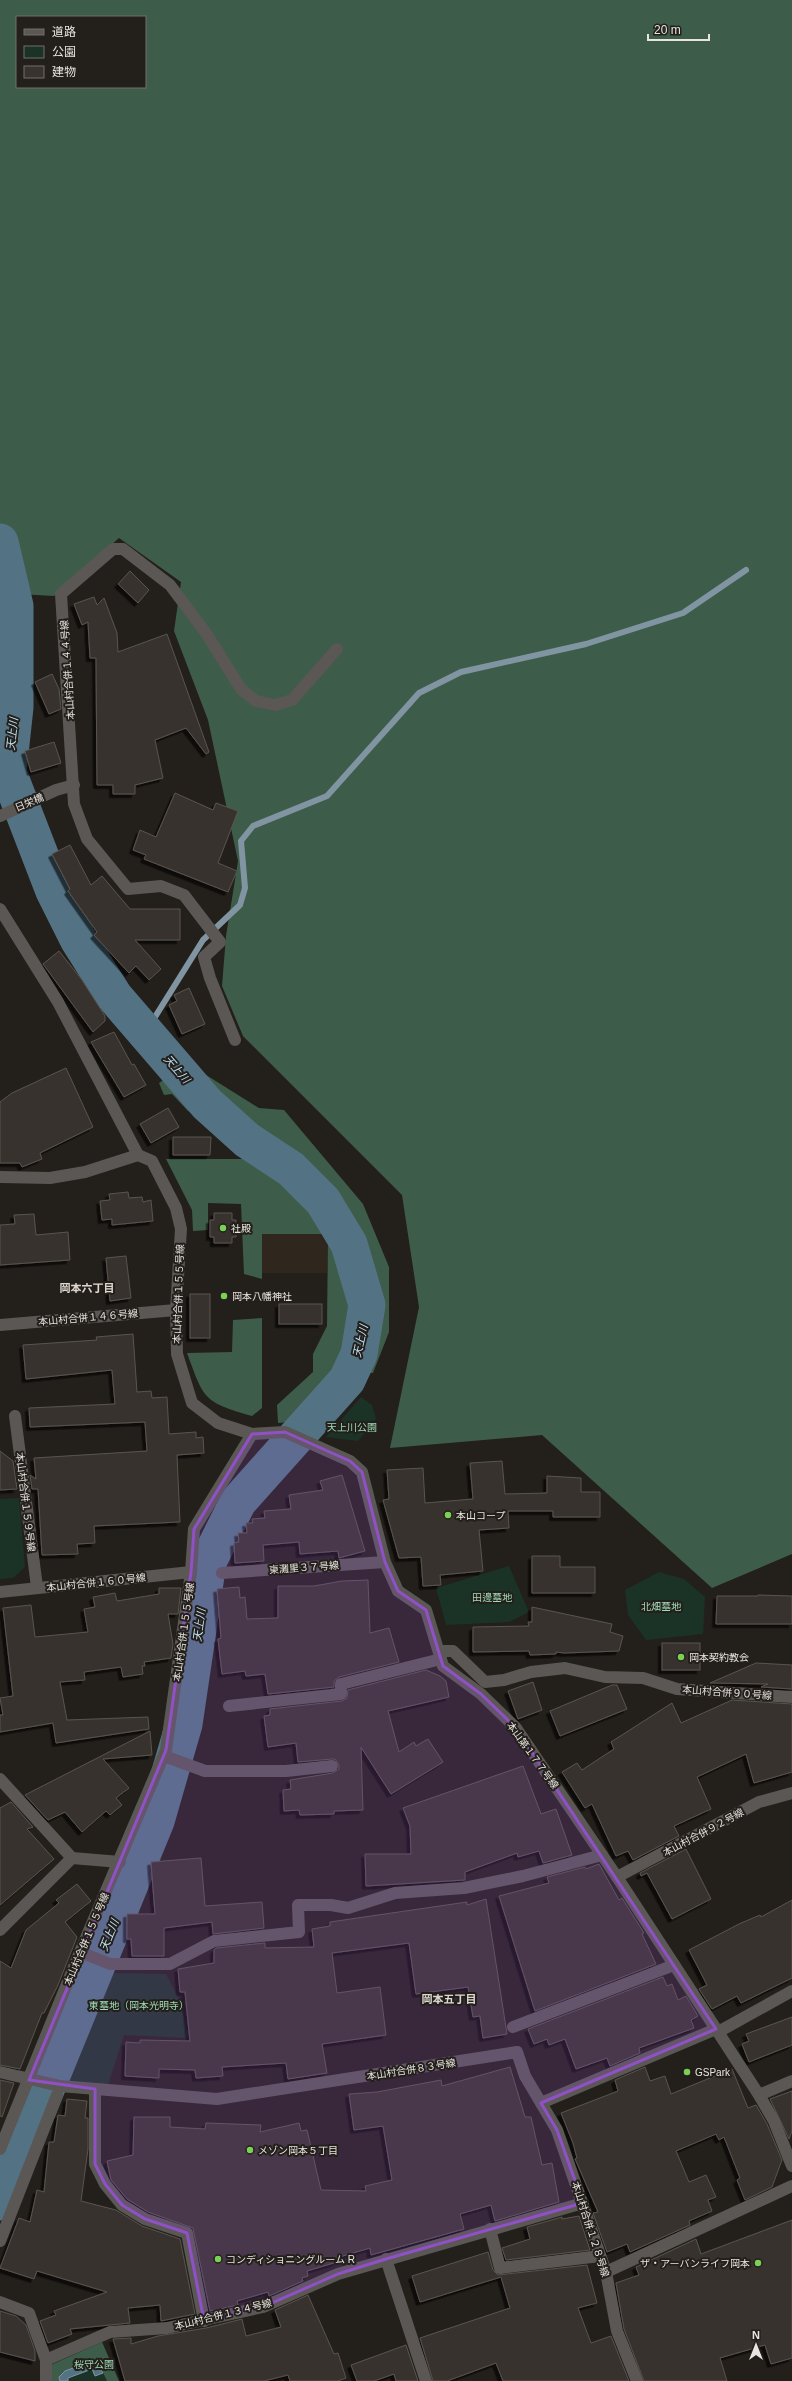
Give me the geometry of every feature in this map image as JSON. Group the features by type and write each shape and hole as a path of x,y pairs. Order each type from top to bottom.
{"street":[{"name":"本山村合併１４４号線","path":"235,1040 210,978 204,957 220,942 207,924 184,895 161,886 128,889 87,839 74,804 62,594 113,549 123,549 170,585 206,633 241,689 256,701 275,705 292,700 337,649"},
{"name":"日栄橋","path":"1,815 56,790 74,785"},
{"path":"0,910 58,1002 138,1155 85,1172 50,1178 0,1177"},
{"name":"本山村合併１５５号線","path":"0,2149 80,1952 166,1757 191,1572 194,1529 252,1434 218,1423 192,1403 177,1354 176,1310 181,1229 176,1208 152,1162 138,1155"},
{"name":"本山村合併１４６号線","path":"0,1325 176,1310"},
{"name":"本山村合併１５９号線","path":"15,1416 37,1588"},
{"name":"本山第１７７号線","path":"252,1434 285,1432 350,1461 362,1472 385,1562 398,1591 426,1610 443,1666 481,1694 516,1728 617,1877 759,2095 774,2121 792,2166"},
{"name":"東灘里３７号線","path":"222,1573 385,1562"},
{"name":"本山村合併１６０号線","path":"0,1592 191,1572"},
{"name":"本山村合併９０号線","path":"440,1655 453,1651 485,1682 504,1680 531,1672 565,1668 605,1677 643,1678 677,1689 792,1697"},
{"path":"229,1706 341,1694 341,1684 440,1655"},
{"path":"166,1757 205,1771 286,1771 332,1766"},
{"path":"0,1779 72,1858 120,1862"},
{"name":"本山村合併９２号線","path":"617,1877 759,1802 792,1793"},
{"path":"80,1952 110,1964 170,1964 214,1940 299,1932 298,1905 331,1905 348,1908 395,1893 464,1888 523,1876 602,1855"},
{"path":"0,1930 72,1858"},
{"path":"513,2027 674,1965"},
{"path":"541,2103 717,2031 792,1991"},
{"name":"本山村合併８３号線","path":"0,2072 59,2090 95,2089 217,2099 517,2052 525,2076 541,2103"},
{"path":"759,2095 792,2081"},
{"path":"95,2089 95,2164 105,2184 122,2205 145,2219 188,2233 204,2321"},
{"path":"0,2241 59,2090"},
{"name":"本山村合併１２８号線","path":"541,2103 557,2130 583,2203 606,2272 617,2331 637,2381"},
{"path":"606,2272 792,2186"},
{"name":"本山村合併１３４号線","path":"46,2360 110,2332 167,2328 263,2307 338,2274 583,2203"},
{"path":"490,2230 500,2268 600,2256"},
{"path":"386,2259 426,2381"},
{"path":"0,2302 29,2313 46,2360 46,2381"}],"highlighted area":[{"path":"285,1432 350,1461 362,1472 385,1562 398,1591 426,1610 443,1666 481,1694 516,1728 716,2029 541,2103 557,2130 583,2203 386,2259 338,2274 263,2307 204,2321 187,2233 145,2219 122,2205 105,2184 95,2164 95,2089 29,2080 166,1750 191,1572 194,1529 252,1434"}],"shaded area":[{"path":"328,1233 327,1273 262,1273 262,1234"}],"green space":[{"path":"0,0 792,0 792,1554 712,1588 542,1435 390,1448 419,1307 402,1195 243,1036 222,986 226,936 238,861 208,720 174,631 181,582 119,538 54,596 0,593"},
{"path":"187,1063 259,1108 284,1110 363,1204 389,1267 389,1332 373,1373 367,1373 376,1315 375,1277 363,1265 354,1283 349,1334 329,1386 301,1421 278,1423 277,1405 313,1372 313,1354 327,1326 328,1234 262,1234 262,1279 244,1274 241,1204 208,1203 208,1230 193,1231 192,1210 166,1159 242,1159 208,1114 188,1111 172,1094 164,1095 159,1083"},
{"path":"262,1318 262,1408 252,1416 224,1407 214,1402 202,1389 197,1380 187,1353 232,1352 233,1320"},
{"name":"天上川公園","path":"361,1397 372,1405 376,1419 358,1441 326,1437"},
{"path":"19,1498 25,1567 13,1578 0,1579 0,1499"},
{"name":"田邊墓地","path":"509,1566 529,1612 509,1622 446,1625 436,1588"},
{"name":"北畑墓地","path":"659,1572 684,1579 705,1597 703,1634 646,1640 628,1615 625,1590"},
{"name":"東墓地（岡本光明寺）","path":"108,1973 166,1974 179,1999 189,2038 124,2035 108,2085 63,2081"},
{"name":"桜守公園","path":"102,2342 119,2381 50,2381 50,2364"},
{"name":"桜守公園","path":"102,2342 119,2381 107,2381 98,2362 59,2377 60,2381 51,2381 51,2365"}],"water":[{"path":"95,2360 103,2373 95,2376 92,2369 68,2378 68,2381 60,2381 59,2377 65,2371"}],"building":[{"path":"130,571 149,590 138,603 118,584"},
{"path":"94,597 97,605 104,598 117,633 118,652 167,634 209,752 206,754 186,728 155,740 163,778 135,785 135,794 113,794 113,785 97,785 96,658 90,658 88,622 82,625 74,604"},
{"path":"52,674 59,689 61,709 49,714 35,682"},
{"path":"54,742 61,763 31,772 25,751"},
{"path":"175,793 213,810 216,803 238,811 218,863 237,871 228,892 144,859 146,855 133,850 140,830 156,837"},
{"path":"70,845 91,885 102,876 130,909 180,909 180,940 135,940 161,969 149,980 136,966 129,973 94,935 97,932 68,891 70,889 52,854"},
{"path":"59,951 82,980 105,1016 105,1021 93,1032 43,964"},
{"path":"189,988 205,1024 182,1034 169,1005 177,1001 174,995"},
{"path":"114,1032 132,1065 134,1064 146,1085 124,1097 91,1042"},
{"path":"66,1068 93,1127 40,1153 42,1159 22,1167 20,1163 0,1163 0,1102 12,1093"},
{"path":"168,1108 179,1127 151,1143 140,1124"},
{"path":"173,1137 211,1137 210,1155 173,1155"},
{"path":"128,1192 129,1198 142,1197 143,1202 151,1200 153,1221 112,1225 112,1219 102,1220 100,1201 110,1200 109,1194"},
{"name":"社殿","path":"214,1213 232,1213 232,1220 236,1220 236,1237 232,1237 232,1243 214,1243 214,1237 210,1237 210,1220 214,1220"},
{"path":"34,1214 36,1235 68,1232 70,1260 0,1265 0,1225 15,1224 14,1215"},
{"path":"126,1256 131,1298 110,1301 106,1258"},
{"path":"190,1294 210,1294 210,1338 190,1338"},
{"path":"279,1304 322,1304 322,1324 279,1324"},
{"path":"133,1334 137,1392 151,1391 152,1398 167,1397 169,1434 196,1432 196,1438 203,1437 204,1453 177,1455 180,1522 94,1526 95,1543 77,1544 78,1554 42,1555 38,1489 32,1489 30,1475 36,1479 34,1458 147,1451 145,1422 30,1427 29,1408 115,1404 112,1370 26,1379 23,1345 97,1340 96,1337"},
{"path":"0,1451 13,1461 17,1489 0,1490"},
{"path":"502,1461 505,1494 547,1493 547,1476 581,1478 581,1492 600,1492 600,1517 553,1517 553,1511 508,1511 509,1528 479,1530 483,1571 440,1575 441,1585 423,1586 421,1557 399,1558 383,1500 389,1499 387,1470 423,1468 425,1503 473,1499 470,1463"},
{"path":"342,1475 365,1551 339,1558 338,1551 300,1554 299,1542 263,1545 264,1561 235,1563 234,1543 239,1542 238,1533 247,1533 246,1523 253,1523 252,1519 265,1518 264,1511 291,1509 289,1495 323,1490 320,1481"},
{"path":"532,1556 560,1556 560,1567 595,1567 595,1593 532,1593"},
{"path":"368,1580 370,1633 389,1628 399,1662 339,1677 334,1681 334,1687 268,1694 265,1674 246,1676 245,1671 222,1674 218,1639 221,1638 217,1589 239,1587 240,1598 245,1597 247,1619 278,1618 278,1586 314,1586 342,1581"},
{"path":"159,1588 181,1588 178,1614 168,1614 173,1644 171,1658 144,1662 145,1666 142,1666 143,1674 123,1677 121,1667 84,1672 85,1680 60,1682 67,1720 148,1717 149,1729 56,1743 53,1723 0,1732 0,1715 3,1715 0,1698 13,1696 3,1608 31,1605 35,1637 88,1632 84,1609 95,1607 93,1597 115,1593 117,1601 159,1594"},
{"path":"717,1596 792,1596 792,1624 716,1624"},
{"path":"532,1607 612,1624 610,1632 623,1636 619,1651 556,1652 556,1654 530,1655 529,1651 473,1652 473,1627 529,1626 528,1622 532,1622"},
{"name":"岡本契約教会","path":"662,1643 700,1643 700,1670 662,1670"},
{"path":"756,1663 792,1665 792,1689 761,1687 768,1684 710,1683"},
{"path":"426,1670 440,1676 446,1681 449,1697 388,1711 399,1752 414,1742 416,1746 428,1739 443,1762 391,1794 361,1747 363,1810 334,1811 334,1814 300,1815 299,1810 284,1811 283,1790 291,1789 290,1780 333,1773 339,1769 339,1765 335,1759 298,1762 296,1743 268,1747 264,1716 270,1715 270,1709 342,1701 347,1698 348,1690"},
{"path":"533,1682 542,1710 518,1719 508,1691"},
{"path":"612,1685 617,1685 627,1709 560,1736 550,1711"},
{"path":"732,1700 792,1704 792,1772 754,1783 746,1754 697,1777 711,1809 674,1826 679,1836 633,1860 628,1851 616,1856 592,1804 585,1808 562,1772 577,1763 582,1770 614,1749 611,1742 672,1703 681,1723"},
{"path":"150,1731 152,1755 103,1759 129,1788 116,1798 122,1805 110,1815 106,1811 82,1832 65,1812 48,1820 25,1795"},
{"path":"523,1766 541,1814 556,1809 572,1855 543,1863 539,1851 518,1857 517,1853 465,1872 465,1880 366,1886 365,1854 411,1854 410,1826 403,1808"},
{"path":"11,1802 33,1827 27,1829 54,1859 0,1905 0,1808"},
{"path":"686,1849 711,1899 672,1919 647,1873 641,1876 640,1873"},
{"path":"201,1858 205,1906 262,1902 264,1928 213,1934 212,1922 164,1928 164,1956 132,1956 131,1939 127,1939 127,1914 155,1914 151,1862"},
{"path":"599,1864 619,1900 622,1898 644,1933 642,1934 656,1964 535,2011 499,1896 549,1883 547,1877 585,1867 586,1869"},
{"path":"77,1884 91,1901 65,1922 77,1937 58,1985 44,2013 42,2013 20,2069 0,2065 0,1961 11,1968 26,1930 59,1903 56,1900"},
{"path":"486,1899 507,2034 483,2038 480,2016 473,2017 468,1987 416,1994 409,1943 332,1953 337,1993 380,1987 386,2035 322,2044 327,2073 288,2079 286,2063 222,2067 223,2076 196,2078 195,2070 159,2069 159,2078 125,2076 126,2042 140,2043 140,2040 190,2041 185,1992 180,1992 178,1969 214,1963 214,1950 216,1948 265,1943 265,1948 314,1947 312,1929 330,1926 330,1922 467,1902 467,1905"},
{"path":"792,1900 792,1978 741,2003 737,1996 712,2009 699,1989 707,1985 689,1950 739,1924 760,1915 761,1917"},
{"path":"663,1977 667,1986 672,1984 678,2000 686,1996 698,2016 691,2020 694,2028 639,2048 640,2053 610,2066 607,2058 576,2069 565,2039 549,2045 547,2039 534,2044 528,2029"},
{"path":"792,2017 792,2045 749,2062 742,2044 749,2041 746,2034"},
{"path":"510,2067 525,2117 531,2117 542,2165 552,2163 559,2202 495,2221 491,2205 460,2214 464,2229 371,2255 370,2248 336,2258 337,2262 307,2271 308,2276 302,2278 303,2281 269,2296 268,2292 237,2301 238,2305 210,2311 193,2228 148,2212 127,2199 111,2180 107,2161 133,2155 134,2117 170,2117 170,2127 205,2129 206,2123 261,2125 260,2132 299,2123 301,2131 307,2130 321,2190 366,2191 365,2186 392,2180 383,2126 354,2130 349,2094 377,2092 441,2080 442,2086"},
{"path":"645,2067 650,2081 665,2076 671,2094 732,2069 748,2108 756,2105 767,2124 782,2160 772,2187 745,2200 737,2180 740,2178 724,2137 719,2140 716,2134 676,2151 689,2182 706,2175 716,2197 708,2200 712,2211 689,2221 690,2225 630,2252 627,2244 607,2252 593,2213 598,2212 575,2159 577,2158 573,2143 561,2113 618,2091 615,2080"},
{"path":"0,2080 14,2083 2,2117 0,2116"},
{"path":"792,2091 792,2131 789,2139 770,2099"},
{"path":"67,2099 87,2101 85,2118 88,2118 88,2149 81,2201 116,2210 142,2226 180,2239 195,2314 161,2321 160,2305 128,2308 130,2323 70,2329 72,2334 48,2343 40,2321 56,2315 54,2311 107,2292 37,2271 34,2279 0,2268 19,2218 30,2222 37,2190 44,2192 49,2142 54,2142 58,2115 65,2116"},
{"path":"579,2216 590,2250 506,2260 502,2248 530,2239 527,2227 562,2217 562,2219"},
{"path":"792,2220 792,2358 771,2364 765,2345 720,2358 727,2381 644,2381 624,2329 616,2283 639,2275 636,2267 696,2239 701,2254"},
{"path":"488,2252 493,2270 498,2275 587,2265 597,2303 578,2308 591,2343 611,2336 629,2381 503,2381 496,2363 447,2381 433,2381 420,2338 510,2308 501,2277 420,2302 412,2276"},
{"path":"308,2295 334,2354 338,2353 346,2378 338,2381 290,2381 288,2375 264,2381 125,2381 113,2339 131,2338 131,2344 158,2336 206,2328 242,2319 246,2336 281,2327 275,2310"},
{"path":"0,2311 16,2316 26,2325 35,2351 35,2361 0,2352"},
{"path":"406,2345 418,2381 396,2381 394,2374 374,2381 357,2381 351,2365"}],"waterway":[{"name":"天上川","path":"0,542 15,606 15,707 8,772 54,891 78,939 114,996 207,1104 247,1140 291,1169 323,1201 349,1244 367,1305 359,1354 347,1380 238,1502 208,1562 184,1724 156,1821 0,2202"},
{"path":"145,1033 203,940 240,905 245,888 241,841 253,826 327,796 419,693 461,672 586,644 683,613 746,570"}],"place":[{"name":"社殿","path":"223,1228"},
{"name":"岡本八幡神社","path":"224,1296"},
{"name":"本山コープ","path":"448,1515"},
{"name":"岡本契約教会","path":"681,1657"},
{"name":"GSPark","path":"687,2072"},
{"name":"メゾン岡本５丁目","path":"250,2150"},
{"name":"コンディショニングルーム R","path":"218,2259"},
{"name":"ザ・アーバンライフ岡本","path":"758,2263"}],"district":[{"name":"岡本六丁目","path":"87,1288"},
{"name":"岡本五丁目","path":"449,1999"}]}
